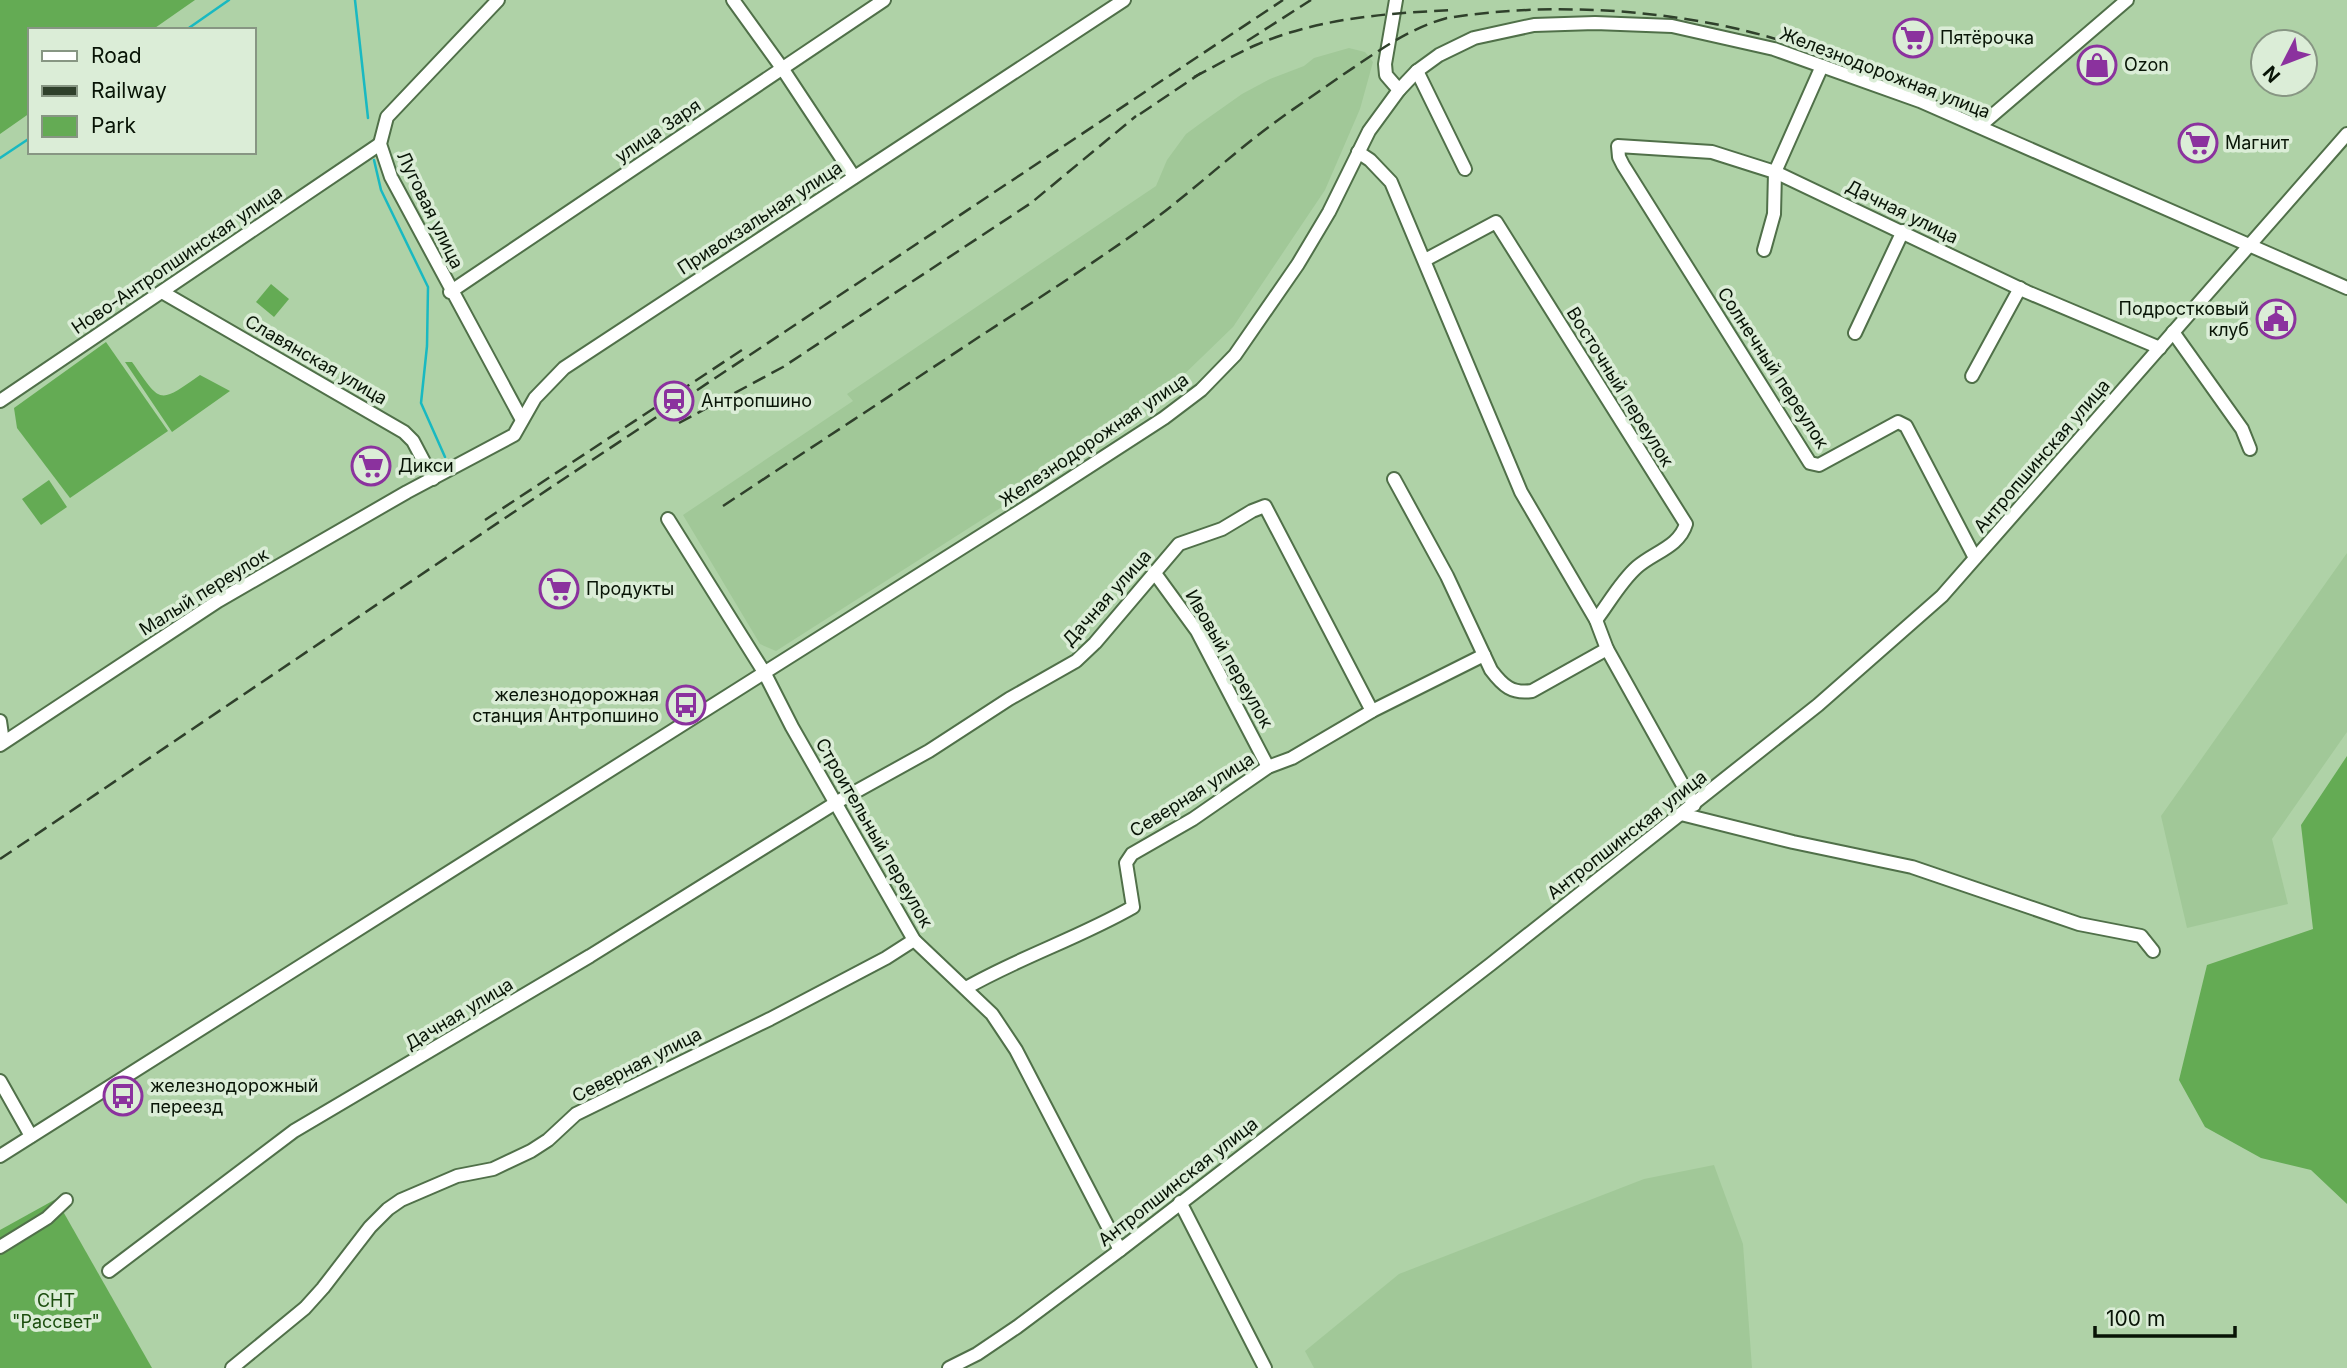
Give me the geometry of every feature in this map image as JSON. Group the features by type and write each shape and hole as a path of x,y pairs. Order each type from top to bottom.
{"street":[{"name":"Луговая улица","path":"498,0 387,117 376,146 450,292 522,421"},
{"path":"733,0 854,177"},
{"name":"улица Заря","path":"450,292 884,0"},
{"name":"Привокзальная улица","path":"433,478 514,435 535,398 564,368 1124,0"},
{"path":"1396,0 1385,64 1386,75 1399,90"},
{"path":"1980,126 2127,0"},
{"name":"Железнодорожная улица","path":"0,1156 1164,418 1200,390 1235,355 1298,264 1329,212 1369,131 1399,90 1418,71 1454,47 1494,33 1534,24 1595,23 1672,26 1774,49 1920,101 1980,126 2347,288"},
{"path":"1764,250 1774,214 1775,172 1822,66"},
{"path":"1418,71 1465,169"},
{"name":"Антропшинская улица","path":"949,1368 977,1354 1017,1327 1491,964 1818,705 1942,596 2347,134"},
{"name":"Ново-Антропшинская улица","path":"0,401 376,146"},
{"name":"Дачная улица","path":"1618,146 1712,152 1775,172 2020,288 2160,348"},
{"name":"Солнечный переулок","path":"1618,146 1623,165 1810,463 1819,465 1898,422 1906,426 1975,558"},
{"path":"1358,152 1370,160 1391,182 1521,492 1596,620 1607,649 1694,805"},
{"name":"Восточный переулок","path":"1425,260 1496,222 1686,524 1683,534 1673,543 1636,568 1596,620"},
{"path":"1855,333 1903,231"},
{"path":"1972,376 2020,288"},
{"name":"Славянская улица","path":"162,292 404,432 413,441 433,478"},
{"path":"2173,332 2242,429 2250,449"},
{"name":"Малый переулок","path":"2,743 218,601 433,478"},
{"path":"1394,480 1447,576 1491,670 1500,683 1520,693 1532,691 1607,649"},
{"name":"Дачная улица","path":"108,1270 295,1131 590,956 837,802 929,751 1009,699 1076,661 1095,643 1179,544 1222,529 1252,511 1265,506 1372,711"},
{"name":"Строительный переулок","path":"668,519 764,672 792,727 914,940 992,1014 1016,1050 1120,1250"},
{"name":"Ивовый переулок","path":"1154,572 1197,631 1268,767"},
{"name":"Северная улица","path":"966,988 992,973 1107,922 1133,907 1126,863 1132,854 1193,819 1268,767 1292,758 1372,711 1484,655"},
{"path":"0,721 2,743"},
{"path":"1681,814 1793,842 1912,867 2080,924 2141,936 2153,951"},
{"name":"Северная улица","path":"232,1368 305,1308 370,1227 401,1200 457,1176 494,1169 531,1151 548,1140 576,1114 769,1019 886,958 914,940"},
{"path":"0,1081 31,1136"},
{"path":"0,1247 47,1218 66,1199"},
{"path":"1180,1202 1265,1368"}],"shaded area":[{"path":"1349,48 1365,52 1373,62 1360,109 1325,190 1233,327 1171,387 1033,482 1028,475 1021,480 1027,491 776,651 760,644 683,515 853,401 847,394 1156,186 1167,160 1186,134 1242,94 1270,79 1304,66 1314,58"},
{"path":"2347,553 2347,732 2272,839 2288,904 2187,928 2161,816"},
{"path":"1714,1165 1743,1244 1752,1368 1314,1368 1305,1351 1399,1274 1644,1179"}],"green space":[{"path":"0,0 195,0 155,28 28,28 28,114 0,134"},
{"path":"271,284 289,299 274,317 256,302"},
{"path":"106,342 168,431 70,498 17,428 14,408"},
{"path":"125,362 132,362 149,386 161,395 176,391 200,375 230,391 172,432"},
{"path":"49,480 67,507 41,525 22,499"},
{"path":"2347,756 2347,1204 2311,1170 2261,1158 2205,1127 2179,1080 2207,965 2313,929 2301,825"},
{"name":"СНТ \"Рассвет\"","path":"56,1199 152,1368 0,1368 0,1230"}],"waterway":[{"path":"189,28 229,0"},
{"path":"355,0 368,118"},
{"path":"0,158 28,139"},
{"path":"374,160 381,190 428,287 427,346 421,403 445,457"}],"railway":[{"path":"0,859 502,520 1283,0"},
{"path":"1247,41 1311,0"},
{"path":"1194,77 1256,45 1304,29 1354,18 1455,10"},
{"path":"723,506 1110,250 1165,211 1253,139 1381,49 1433,22 1447,18 1534,10 1626,12 1716,24 1801,47"},
{"path":"1140,114 1201,73"},
{"path":"679,423 783,367 1031,203 1136,116"},
{"path":"485,520 745,348"}],"place":[{"name":"Пятёрочка","path":"1913,38"},
{"name":"Ozon","path":"2097,65"},
{"name":"Магнит","path":"2198,143"},
{"name":"Подростковый клуб","path":"2276,319"},
{"name":"Антропшино","path":"674,401"},
{"name":"Дикси","path":"371,466"},
{"name":"Продукты","path":"559,589"},
{"name":"железнодорожная станция Антропшино","path":"686,705"},
{"name":"железнодорожный переезд","path":"123,1096"}]}
